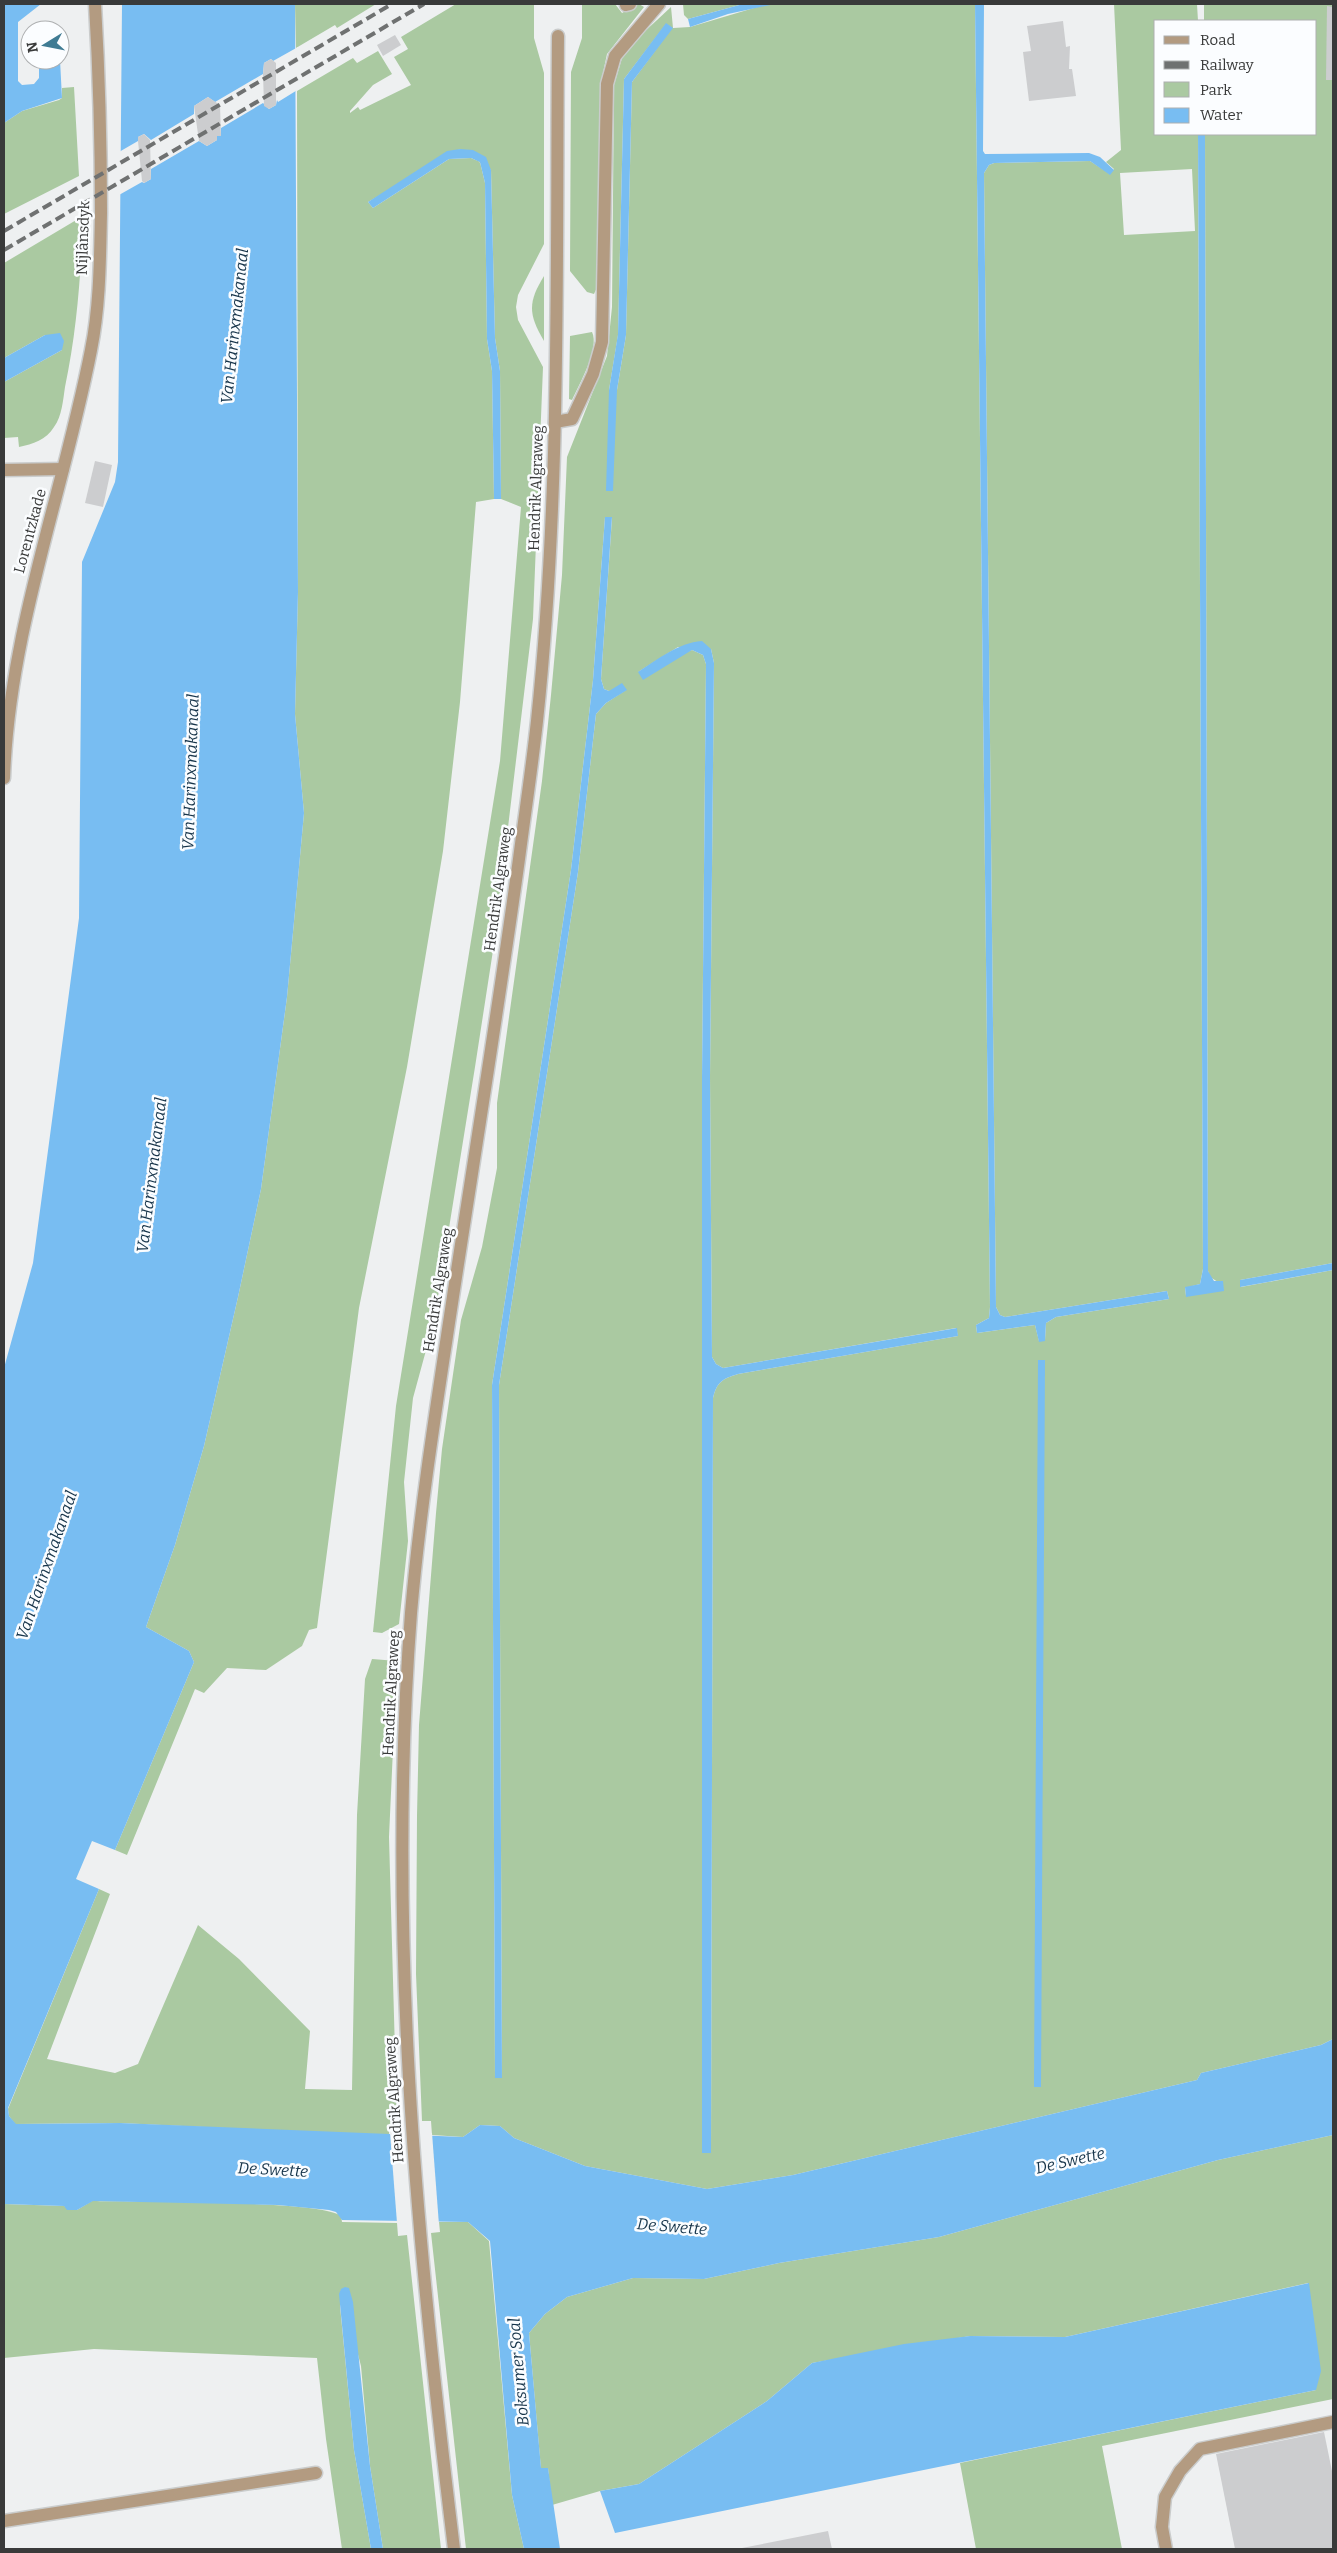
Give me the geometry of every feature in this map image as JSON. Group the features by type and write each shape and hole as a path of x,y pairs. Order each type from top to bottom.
{"street":[{"name":"Nijlânsdyk","path":"63,469 92,348 98,293 101,137 95,4"},
{"path":"555,422 572,419 592,374 602,342 607,84 615,56 659,4"},
{"name":"Hendrik Algraweg","path":"454,2549 420,2234 411,2122 404,1970 402,1839 412,1611 428,1460 506,950 537,723 552,516 555,422 558,36"},
{"path":"4,470 63,469"},
{"name":"Lorentzkade","path":"4,778 10,701 18,654 29,597 63,469"},
{"path":"1166,2549 1162,2527 1165,2497 1180,2471 1200,2450 1333,2422"},
{"path":"4,2521 316,2474"}],"green space":[{"path":"295,4 376,4 337,28 335,25 296,48"},
{"path":"456,4 534,4 534,38 544,73 544,244 518,295 516,307 518,320 543,367 533,619 494,944 434,1321 413,1398 404,1482 408,1541 399,1624 382,1633 373,1632 396,1406 500,761 521,507 501,499 500,371 495,338 491,170 480,163 485,183 487,339 492,371 494,499 476,502 460,702 443,851 407,1067 359,1308 317,1628 309,1630 302,1646 266,1670 227,1668 204,1693 195,1689 127,1855 115,1850 194,1662 189,1651 146,1627 175,1545 204,1446 238,1297 261,1189 287,997 304,813 295,714 298,592 297,91 353,58 357,63 378,51 392,74 373,85 350,113 358,107 360,110 411,85 394,57 408,49 401,37","holes":["460,149 478,161 471,158 449,159 373,208 368,202"]},
{"path":"582,4 615,4 622,13 639,4 644,7 607,54 601,82 599,283 594,294 587,292 570,271 571,72 582,38"},
{"path":"683,4 743,4 688,19 684,15"},
{"path":"767,4 975,4 990,1307 989,1318 976,1325 977,1333 1035,1325 1039,1341 1045,1340 1046,1323 1056,1317 1169,1299 1167,1291 1005,1317 1000,1315 996,1307 984,173 989,165 994,163 1090,161 1110,174 1114,169 1106,162 1121,150 1114,4 1197,4 1198,20 1154,20 1154,135 1198,135 1203,1269 1200,1284 1185,1288 1186,1296 1218,1282 1210,1277 1208,1271 1205,135 1317,135 1317,20 1204,20 1204,4 1333,4 1333,1263 1240,1280 1241,1287 1333,1270 1333,2039 1321,2045 1201,2073 1197,2080 793,2175 707,2189 585,2166 514,2138 500,2126 480,2125 463,2137 432,2135 431,2121 422,2121 416,1974 419,1725 442,1449 461,1320 482,1247 497,1168 497,1103 542,781 551,695 562,575 567,457 607,356 612,307 614,85 622,58 642,34 671,7 673,28 690,27","holes":["666,24 672,28 632,82 626,335 617,390 609,390 618,335 624,79","1192,169 1195,231 1124,235 1120,173","605,517 612,518 601,679 604,689 609,691 626,690 606,703 596,714 578,872 499,1385 502,2077 495,2078 492,1385 571,870 593,680","678,647 711,649 714,663 710,1077 712,1357 716,1364 723,1368 956,1328 958,1336 738,1374 721,1382 713,1398 711,2153 702,2153 702,1078 706,664 703,655 692,650 638,672"]},
{"path":"74,87 79,176 4,214 4,123 22,111 59,100 62,98 62,88"},
{"path":"83,216 80,281 69,366 60,413 57,423 47,435 34,443 19,447 18,437 4,438 4,382 62,350 45,335 4,358 4,263"},
{"path":"544,276 544,341 535,323 532,308 535,293"},
{"path":"592,332 594,339 591,357 572,400 569,399 570,336"},
{"path":"372,1659 397,1661 389,1837 397,2123 389,2124 389,2136 120,2123 15,2124 9,2116 8,2109 99,1889 110,1894 47,2059 115,2073 138,2064 198,1925 239,1959 310,2031 305,2089 352,2090 357,1815 365,1679"},
{"path":"1333,2135 1333,2399 1102,2446 1122,2549 976,2549 960,2463 1316,2390 1308,2283 1065,2337 970,2336 812,2363 767,2401 639,2484 600,2491 552,2505 548,2468 541,2469 529,2333 545,2314 567,2297 633,2278 704,2279 779,2263 939,2237 1218,2160"},
{"path":"92,2201 264,2204 326,2211 341,2216 342,2222 397,2223 398,2236 407,2235 441,2549 383,2549 370,2466 361,2366 341,2289 340,2306 354,2450 371,2549 342,2549 326,2439 317,2358 94,2349 4,2358 4,2204 64,2206 77,2210"},
{"path":"439,2222 468,2222 489,2241 512,2495 524,2549 466,2549 431,2233 440,2232"}],"water":[{"path":"4,4 41,4 18,22 18,81 22,85 34,84 39,78 39,70 61,70 62,98 22,111 4,123"},
{"path":"122,4 295,4 298,592 295,714 304,813 287,997 261,1189 204,1446 175,1545 146,1627 189,1651 194,1662 115,1850 92,1841 76,1879 99,1889 8,2108 9,2116 16,2124 120,2123 463,2137 480,2125 500,2126 514,2138 585,2166 707,2189 793,2175 1197,2080 1201,2073 1321,2045 1333,2039 1333,2135 1218,2160 939,2237 779,2263 704,2279 633,2278 567,2297 545,2314 529,2333 541,2468 548,2468 560,2549 524,2549 512,2495 490,2241 468,2222 342,2220 336,2212 329,2210 278,2205 93,2201 77,2210 67,2210 64,2206 4,2204 4,1368 33,1263 79,918 82,562 115,482 118,462"},
{"path":"743,4 775,4 728,14 690,27 688,19"},
{"path":"975,4 984,4 983,151 985,154 1089,153 1100,157 1114,170 1110,175 1090,161 994,163 989,165 984,173 996,1307 1000,1315 1005,1317 1167,1291 1169,1299 1056,1317 1046,1323 1045,1341 1039,1342 1035,1325 977,1333 976,1325 989,1318 990,1307"},
{"path":"666,23 673,28 632,82 626,335 617,390 613,491 606,491 609,390 618,334 624,79"},
{"path":"1198,135 1205,135 1208,1271 1214,1281 1223,1281 1224,1291 1186,1297 1185,1287 1200,1284 1203,1269"},
{"path":"473,150 486,157 491,170 495,338 500,371 501,499 494,499 492,371 487,339 485,183 480,162 471,158 449,159 373,208 368,202 447,151"},
{"path":"60,333 64,341 62,350 4,382 4,358 45,335"},
{"path":"605,517 612,517 601,679 604,689 609,691 622,683 627,690 606,703 596,714 578,872 499,1385 502,2078 495,2078 492,1385 571,870 593,680"},
{"path":"702,641 711,649 714,663 710,1077 712,1357 716,1364 723,1368 957,1328 958,1336 738,1374 721,1382 713,1398 711,2153 702,2153 702,1078 706,664 703,655 692,650 643,680 638,672 676,648"},
{"path":"1333,1263 1333,1270 1240,1287 1240,1280"},
{"path":"1038,1360 1045,1360 1041,2087 1034,2087"},
{"path":"1309,2283 1321,2371 1316,2390 615,2533 600,2491 639,2484 767,2401 812,2363 904,2344 970,2336 1065,2337"},
{"path":"349,2288 353,2302 370,2466 383,2549 371,2549 354,2450 339,2294 341,2289"}],"pier":[{"path":"298,47 299,89 278,102 277,100 276,105 269,109 263,103 221,128 221,136 217,136 217,140 207,146 199,141 151,169 151,179 119,195 119,152 138,141 138,137 144,134 151,140 194,114 194,106 208,97 215,102 263,74 264,63 271,59 273,61"},
{"path":"390,2133 432,2133 439,2225 397,2223"}],"building":[{"path":"1327,6 1333,7 1333,80 1326,80"},
{"path":"1063,21 1066,47 1070,46 1069,69 1072,69 1076,96 1029,101 1023,52 1031,51 1027,26"},
{"path":"395,35 401,45 383,56 377,45"},
{"path":"271,59 276,63 276,105 269,109 264,106 263,74 264,63"},
{"path":"208,97 220,105 221,136 217,136 217,140 207,146 199,141 194,106"},
{"path":"144,134 150,140 151,179 144,183 142,181 138,137"},
{"path":"95,461 112,465 103,507 85,503"},
{"path":"1324,2432 1333,2476 1333,2549 1235,2549 1216,2454"},
{"path":"828,2531 832,2549 742,2549 742,2548"}],"railway":[{"path":"4,231 392,4"},
{"path":"4,250 424,4"}],"water label":[{"name":"Van Harinxmakanaal","path":"234,326"},
{"name":"Van Harinxmakanaal","path":"190,772"},
{"name":"Van Harinxmakanaal","path":"151,1175"},
{"name":"Van Harinxmakanaal","path":"46,1565"},
{"name":"De Swette","path":"1070,2160"},
{"name":"De Swette","path":"273,2169"},
{"name":"De Swette","path":"672,2226"},
{"name":"Boksumer Soal","path":"518,2372"}]}
